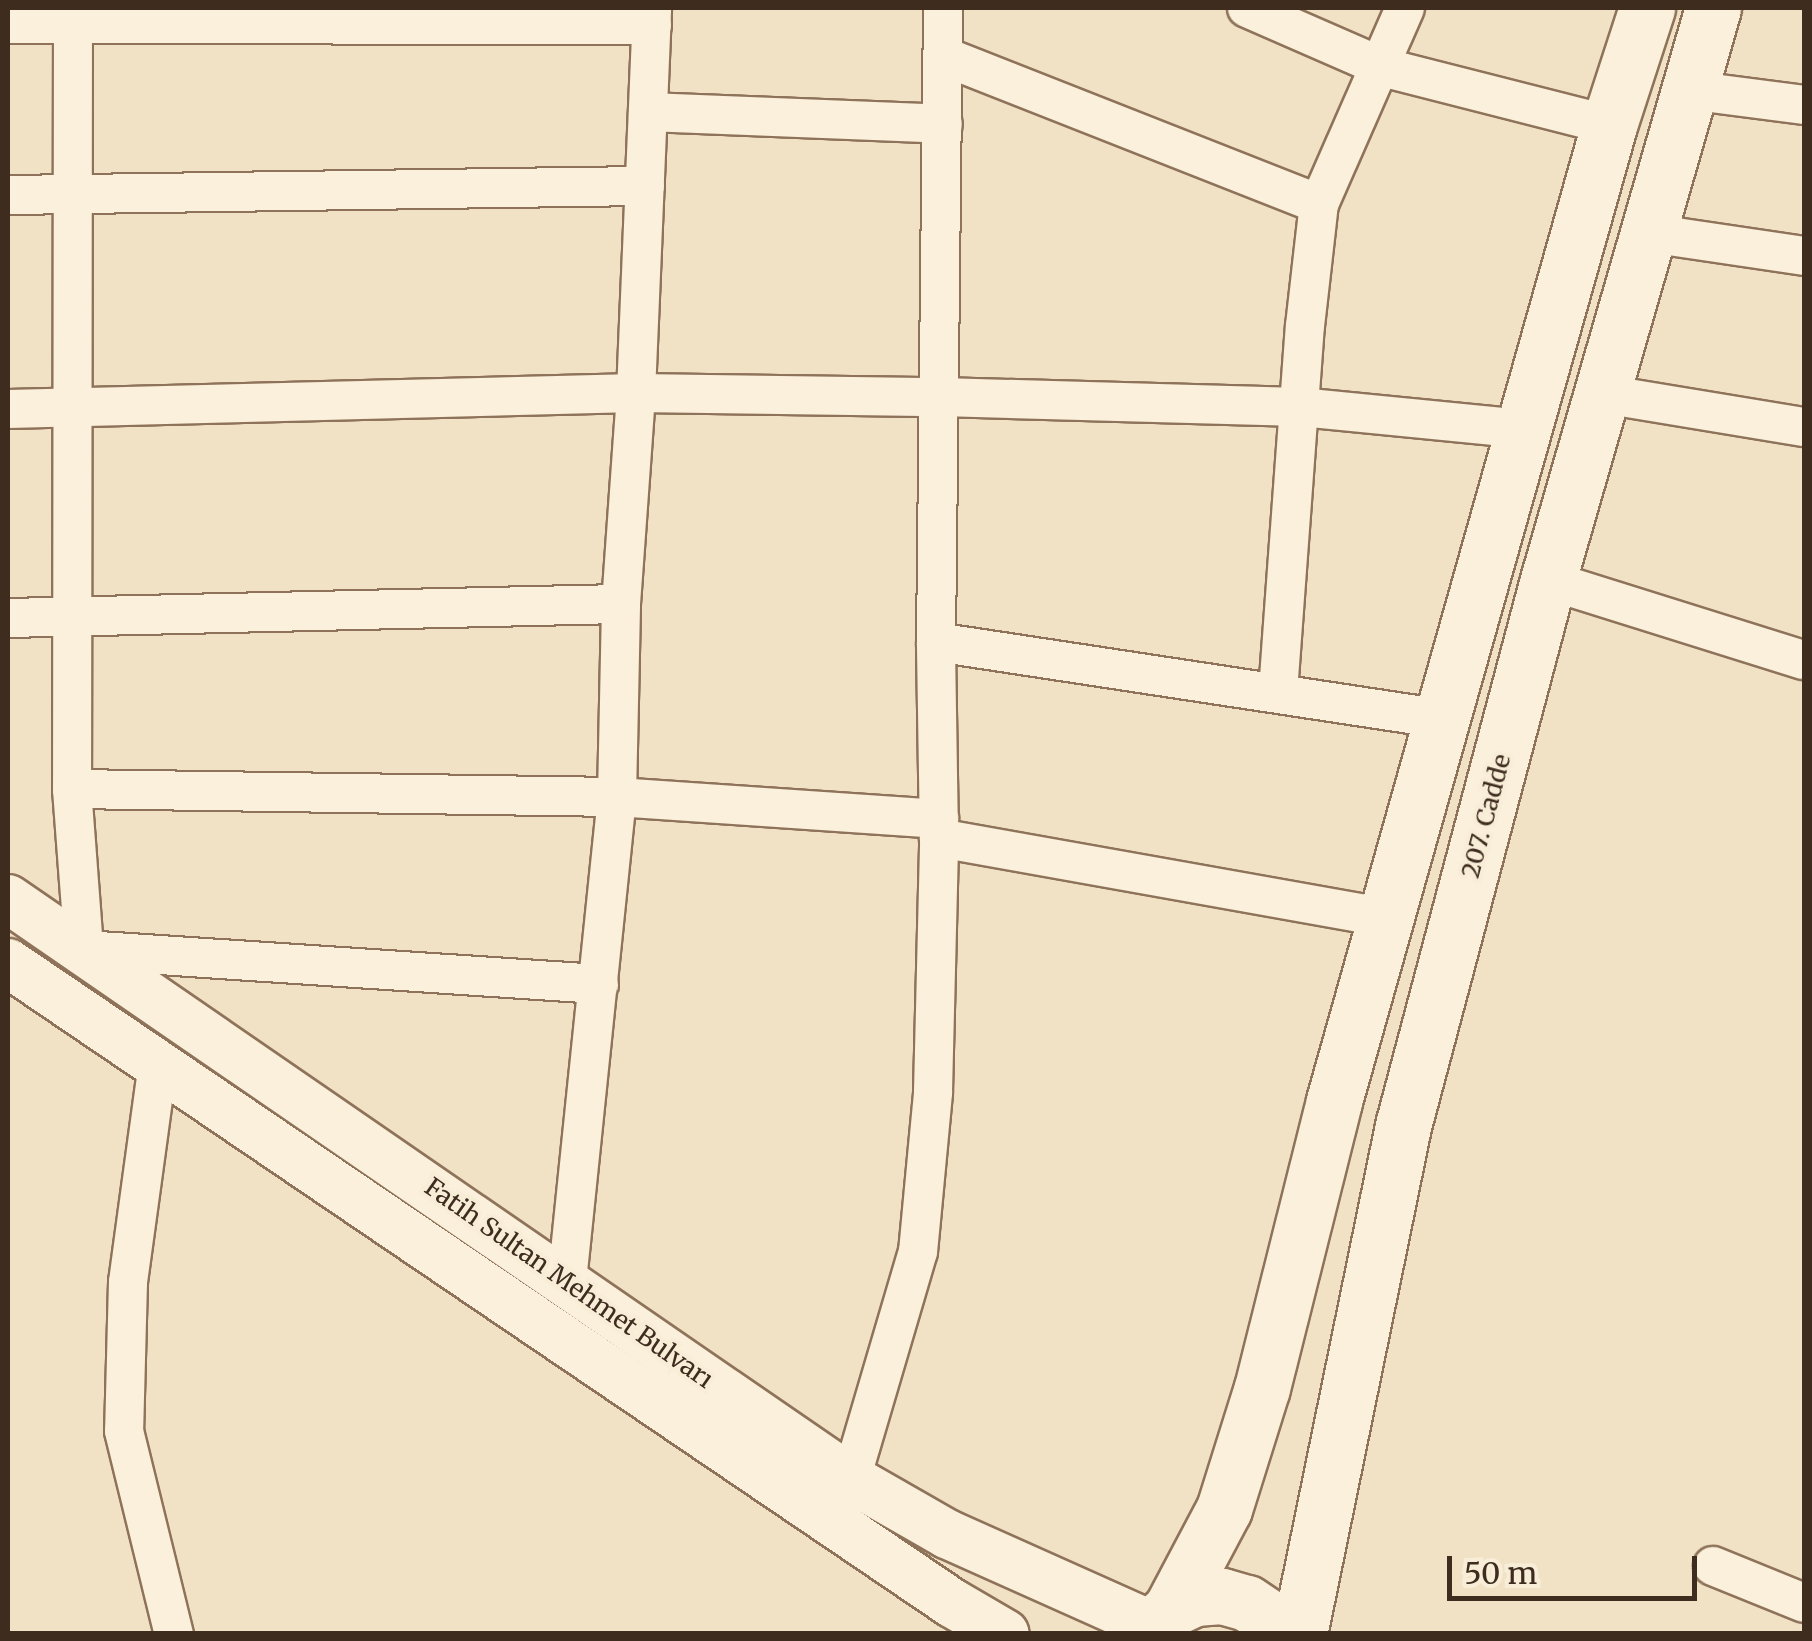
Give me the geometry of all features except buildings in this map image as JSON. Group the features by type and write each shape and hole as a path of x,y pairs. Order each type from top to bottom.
{"main road":[{"path":"1158,1623 1224,1509 1262,1388 1334,1101 1609,124 1647,8"},
{"name":"207. Cadde","path":"1299,1634 1403,1126 1548,580 1712,8"},
{"path":"1158,1623 1195,1598 1222,1596 1247,1603 1269,1618 1280,1634"}],"street":[{"path":"851,1479 918,1252 933,1092 939,829 936,642 943,8"},
{"path":"1246,8 1382,66 1609,124"},
{"path":"1278,692 1319,204 1405,8"},
{"path":"73,14 76,192 72,789 84,950 599,984"},
{"path":"8,24 73,14 652,16 636,393 620,604 617,796 567,1281"},
{"path":"943,56 1319,204"},
{"path":"1690,90 1804,105"},
{"path":"648,112 942,124"},
{"path":"8,195 645,186"},
{"path":"1649,233 1804,256"},
{"path":"8,409 636,393 941,397 1300,406 1524,429"},
{"path":"1604,394 1804,428"},
{"path":"1548,580 1804,660"},
{"path":"8,618 620,604"},
{"path":"936,642 1443,719"},
{"path":"72,789 617,796 939,829 1386,918"},
{"name":"Fatih Sultan Mehmet Bulvarı","path":"8,899 851,1479 947,1534 1158,1623"},
{"name":"Fatih Sultan Mehmet Bulvarı","path":"8,963 952,1603 1005,1634"},
{"path":"158,1063 128,1282 124,1431 174,1634"},
{"path":"1713,1566 1804,1603"}]}
